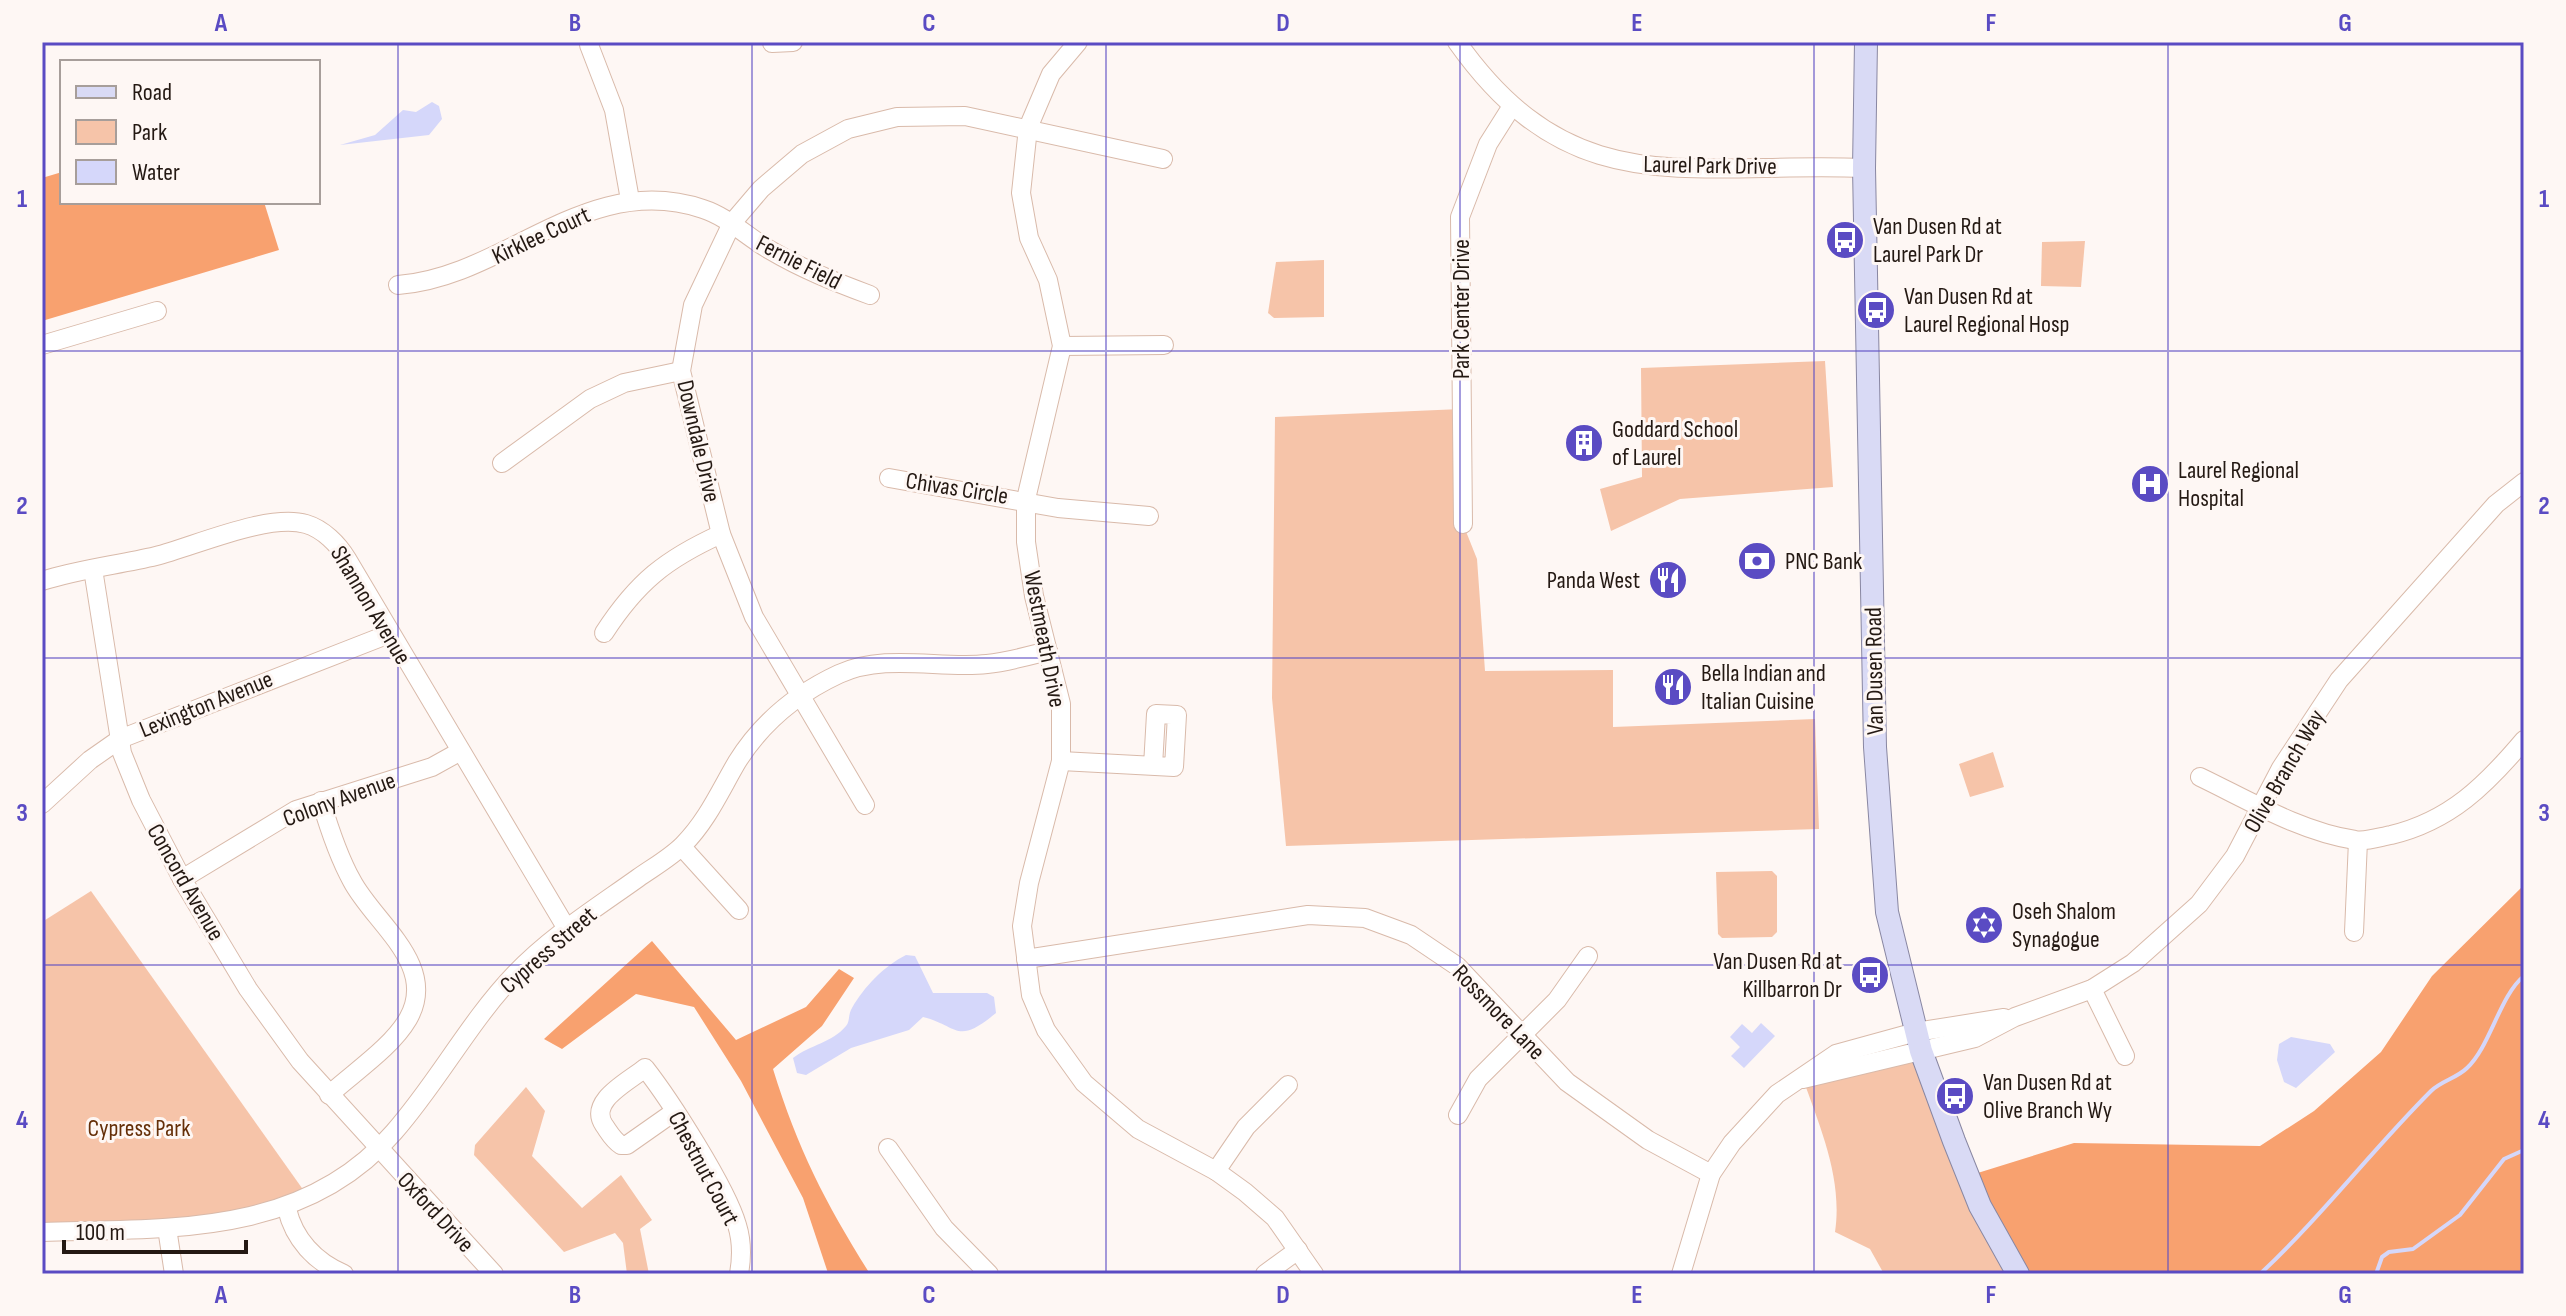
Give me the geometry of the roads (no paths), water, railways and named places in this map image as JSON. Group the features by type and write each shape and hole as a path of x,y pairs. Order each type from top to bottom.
{"main road":[{"name":"Van Dusen Road","path":"1866,42 1864,168 1878,812 1887,912 1919,1042 1980,1206 2018,1274"}],"street":[{"path":"772,43 793,42"},
{"name":"Westmeath Drive","path":"1078,42 1051,74 1028,128 1021,193 1029,238 1048,280 1062,346 1026,499 1026,542 1061,704 1061,761 1029,883 1022,926 1031,995 1046,1030 1084,1083 1138,1129 1216,1171 1275,1218 1314,1274"},
{"name":"Laurel Park Drive","path":"1457,42 1482,78 1512,106 1560,141 1608,160 1658,169 1864,168"},
{"path":"589,45 614,110 630,200"},
{"name":"Park Center Drive","path":"1463,524 1460,217 1488,144 1512,106"},
{"name":"Downdale Drive","path":"865,805 754,617 721,534 681,371 693,305 732,223 761,189 802,154 848,129 897,117 965,116 1163,159"},
{"name":"Kirklee Court","path":"398,285 428,283 470,269 555,224 590,210 630,200 702,209 732,223"},
{"name":"Fernie Field","path":"732,223 816,276 870,295"},
{"path":"42,345 157,311"},
{"path":"1062,346 1164,345"},
{"path":"502,463 590,399 624,383 681,371"},
{"name":"Chivas Circle","path":"889,478 1026,499 1058,508 1149,516"},
{"name":"Olive Branch Way","path":"1711,1174 1755,1116 1777,1094 1803,1079 1919,1042 1975,1038 2015,1017 2092,989 2133,963 2199,904 2235,856 2281,768 2339,680 2496,504 2524,482"},
{"name":"Shannon Avenue","path":"42,581 270,524 303,523 324,534 342,550 459,752 567,929"},
{"path":"604,633 623,604 653,572 680,553 721,534"},
{"name":"Concord Avenue","path":"93,569 120,739 141,800 182,879 248,989 329,1095 378,1150"},
{"name":"Lexington Avenue","path":"42,804 90,760 120,739 389,634"},
{"name":"Cypress Street","path":"42,1232 216,1225 287,1209 336,1182 378,1150 415,1106 490,1002 517,972 567,929 682,847 719,797 737,762 765,723 799,696 842,672 903,662 986,665 1048,651"},
{"path":"2200,777 2262,807 2330,834 2358,841 2412,830 2445,816 2475,795 2524,740"},
{"name":"Colony Avenue","path":"182,879 286,815 432,767 459,752"},
{"path":"1061,761 1153,766"},
{"path":"321,801 353,883 406,954 416,983 414,1006 403,1026 329,1095"},
{"path":"2354,932 2358,841"},
{"path":"682,847 739,910"},
{"name":"Rossmore Lane","path":"1026,959 1308,915 1365,918 1411,935 1457,966 1567,1082 1648,1140 1711,1174"},
{"path":"1458,1115 1478,1079 1557,1000 1588,956"},
{"path":"2092,989 2125,1056"},
{"name":"Chestnut Court","path":"674,1112 627,1145 615,1141 598,1116 601,1104 645,1068 674,1112 730,1205 741,1241 739,1274"},
{"path":"1216,1171 1246,1127 1288,1085"},
{"path":"888,1148 944,1228 989,1274"},
{"name":"Oxford Drive","path":"378,1150 494,1274"},
{"path":"1681,1274 1711,1174"},
{"path":"287,1209 290,1223 305,1246 320,1261 344,1274"},
{"path":"167,1228 169,1273"},
{"path":"1265,1274 1298,1250"}],"water":[{"path":"432,102 439,106 442,119 429,135 340,145 375,135 403,110 416,112"},
{"path":"906,955 915,956 933,993 987,993 994,997 996,1013 965,1031 923,1017 909,1030 851,1048 806,1075 797,1073 793,1058 841,1031 862,992 882,971"},
{"path":"1761,1023 1775,1036 1744,1068 1731,1056 1740,1047 1730,1037 1742,1024 1752,1033"},
{"path":"2291,1037 2330,1044 2335,1052 2296,1088 2284,1082 2277,1060 2279,1044"}],"waterway":[{"path":"2260,1274 2431,1091 2459,1074 2475,1059 2508,995 2524,976"},
{"path":"2376,1274 2382,1257 2389,1252 2413,1249 2460,1215 2504,1159 2524,1150"}],"place":[{"name":"Van Dusen Rd at Laurel Park Dr","path":"1845,240"},
{"name":"Van Dusen Rd at Laurel Regional Hosp","path":"1876,310"},
{"name":"Goddard School of Laurel","path":"1584,443"},
{"name":"Laurel Regional Hospital","path":"2150,484"},
{"name":"PNC Bank","path":"1757,561"},
{"name":"Panda West","path":"1668,580"},
{"name":"Bella Indian and Italian Cuisine","path":"1673,687"},
{"name":"Oseh Shalom Synagogue","path":"1984,925"},
{"name":"Van Dusen Rd at Killbarron Dr","path":"1870,975"},
{"name":"Van Dusen Rd at Olive Branch Wy","path":"1955,1096"}],"park label":[{"name":"Cypress Park","path":"139,1128"}]}
